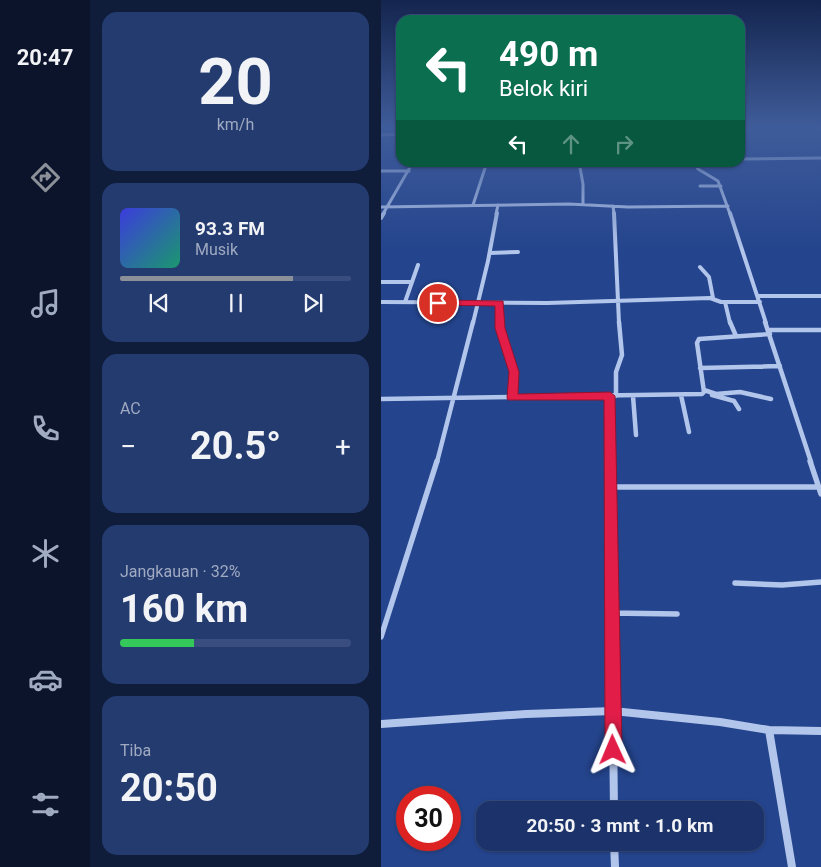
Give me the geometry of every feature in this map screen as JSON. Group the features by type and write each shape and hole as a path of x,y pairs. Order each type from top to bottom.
{"street":[{"path":"473,205 485,168"},
{"path":"580,168 583,184 583,204"},
{"path":"697,168 718,181 721,186 821,494"},
{"path":"381,171 409,171"},
{"path":"381,218 409,171"},
{"path":"700,186 721,186"},
{"path":"381,206 583,204 628,208 728,206"},
{"path":"381,637 435,468 488,261 498,205"},
{"path":"613,206 616,236 617,301 623,358 616,372 613,396 611,488 614,801"},
{"path":"489,253 518,252"},
{"path":"405,302 418,265"},
{"path":"700,267 710,276 713,298"},
{"path":"381,282 412,282"},
{"path":"758,296 821,296"},
{"path":"381,302 499,303 713,298 725,302 760,302"},
{"path":"725,302 730,323 736,336"},
{"path":"499,303 500,328 514,372 512,398"},
{"path":"704,390 697,343 699,339 769,332 821,330"},
{"path":"700,368 780,366"},
{"path":"381,399 681,395 702,394 704,390"},
{"path":"704,390 715,397 733,401 739,410"},
{"path":"710,393 740,392 771,399"},
{"path":"681,395 689,432"},
{"path":"633,396 636,435"},
{"path":"611,488 818,486"},
{"path":"735,583 782,585 821,582"},
{"path":"611,613 677,614"},
{"path":"381,724 527,714 613,711 720,722 769,730 821,731"},
{"path":"769,730 792,867"},
{"path":"615,851 615,867"}],"route":[{"path":"438,303 499,303 500,328 514,372 512,398 610,396 613,750"}]}
